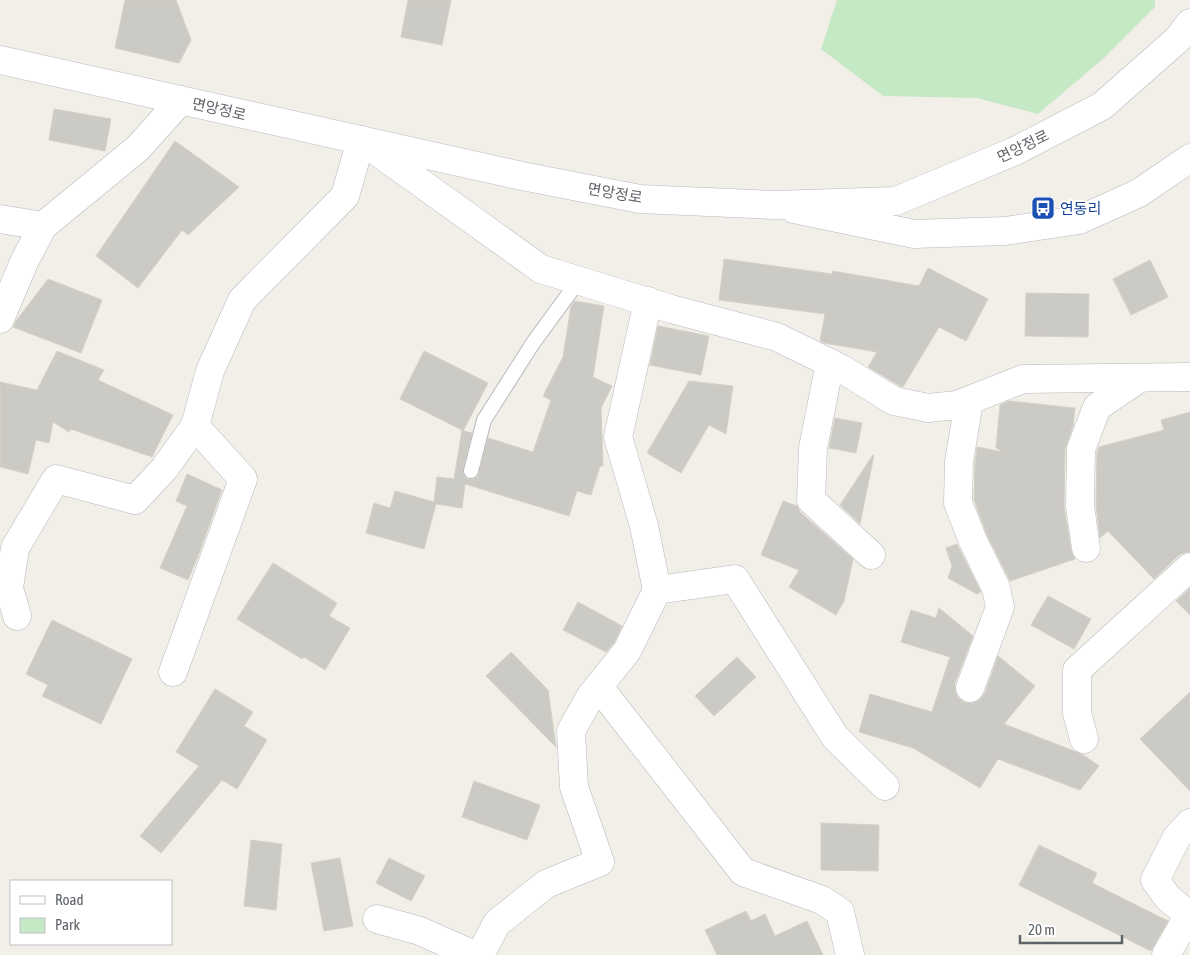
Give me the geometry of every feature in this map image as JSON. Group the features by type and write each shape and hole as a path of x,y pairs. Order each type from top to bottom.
{"street":[{"name":"면앙정로","path":"0,60 522,176 640,199 775,205 896,201 1015,152 1102,106 1178,39 1190,23"},
{"path":"0,319 24,262 43,226 138,148 181,100"},
{"path":"17,616 9,588 15,548 56,479 135,500 164,468 195,426 210,371 242,300 345,196 361,140 541,269 671,309 776,336 842,369 894,401 928,408 957,405 1022,379 1190,377"},
{"path":"775,205 914,234 1005,231 1080,220 1139,193 1190,158"},
{"path":"0,219 43,226"},
{"path":"480,955 497,923 546,884 600,862 574,787 571,731 590,697 627,651 657,590 644,526 618,437 648,301"},
{"path":"830,363 813,448 811,500 872,555"},
{"path":"1086,548 1080,506 1081,449 1097,407 1140,378"},
{"path":"969,401 960,462 958,503 973,541 996,588 1000,607 970,688"},
{"path":"172,672 243,479 195,426"},
{"path":"1084,738 1076,712 1077,670 1190,567"},
{"path":"657,590 735,579 835,737 885,786"},
{"path":"598,687 743,872 822,900 840,912 850,955"},
{"path":"1166,955 1189,915 1168,898 1155,880 1177,837 1190,822"},
{"path":"377,919 420,931 474,955"}],"lane":[{"path":"471,471 484,420 533,343 579,280"}],"green space":[{"path":"837,0 1155,0 1155,7 1104,58 1038,114 977,98 883,96 821,49"}],"building":[{"path":"125,0 176,0 191,40 179,63 115,48"},
{"path":"408,0 451,0 442,45 401,37"},
{"path":"54,109 111,119 105,151 49,140"},
{"path":"175,141 239,187 188,235 182,230 138,288 96,256"},
{"path":"724,259 832,274 833,271 919,286 928,268 988,299 966,341 939,327 903,387 868,367 877,352 820,341 825,314 719,300"},
{"path":"1150,260 1168,297 1131,315 1113,279"},
{"path":"48,279 102,300 81,353 13,327"},
{"path":"1026,293 1089,294 1088,337 1025,336"},
{"path":"575,301 604,306 593,377 612,386 601,408 603,466 600,466 591,495 577,491 569,516 465,484 462,508 436,504 424,549 366,533 374,503 390,508 395,491 434,502 437,477 454,479 462,430 400,399 424,351 488,383 463,431 472,433 463,473 468,479 474,479 478,477 488,438 533,452 551,400 543,396 563,357 571,306"},
{"path":"658,326 709,336 701,375 650,365"},
{"path":"57,351 104,370 98,380 173,415 152,457 71,429 69,432 53,422 49,443 36,440 28,474 0,467 0,382 37,390"},
{"path":"689,381 733,386 726,434 709,425 681,473 647,453"},
{"path":"1009,401 1075,408 1073,426 1065,449 1064,506 1071,550 1075,559 1010,581 987,535 974,500 977,447 1003,452 996,448 1000,405"},
{"path":"1190,412 1190,552 1179,555 1154,579 1108,531 1100,538 1096,505 1097,452 1099,447 1164,430 1161,420"},
{"path":"835,418 862,423 856,453 829,448"},
{"path":"874,455 860,524 840,505"},
{"path":"187,474 222,490 188,580 160,568 187,506 176,501"},
{"path":"783,501 797,506 800,512 853,559 844,601 836,615 789,587 799,570 761,555"},
{"path":"957,544 981,592 977,594 948,578 952,566 946,548"},
{"path":"273,563 337,603 329,616 350,628 325,670 304,657 302,659 237,619"},
{"path":"1190,588 1190,615 1176,601"},
{"path":"1048,596 1091,619 1074,649 1031,625"},
{"path":"578,602 622,626 614,643 606,652 563,630"},
{"path":"939,608 973,636 955,683 958,698 964,702 972,703 980,700 985,693 998,656 1035,686 1004,724 1082,754 1099,766 1080,790 998,759 980,788 913,748 859,732 870,694 932,712 950,657 901,642 911,610 936,618"},
{"path":"52,620 132,659 101,724 42,696 48,685 26,674"},
{"path":"511,652 548,690 556,747 486,676"},
{"path":"737,657 756,677 714,716 695,696"},
{"path":"215,689 253,712 244,726 267,740 237,789 222,780 161,853 140,836 199,766 176,752"},
{"path":"1190,692 1190,791 1140,739"},
{"path":"474,781 540,805 527,840 462,817"},
{"path":"821,823 879,825 878,871 821,870"},
{"path":"251,840 282,844 276,910 244,906"},
{"path":"1039,845 1097,873 1092,883 1168,921 1151,951 1019,885"},
{"path":"340,858 353,926 324,931 311,863"},
{"path":"389,858 425,876 411,901 376,883"},
{"path":"746,911 751,921 765,914 775,936 807,921 823,955 717,955 705,930"}],"place":[{"name":"연동리","path":"1043,208"}]}
